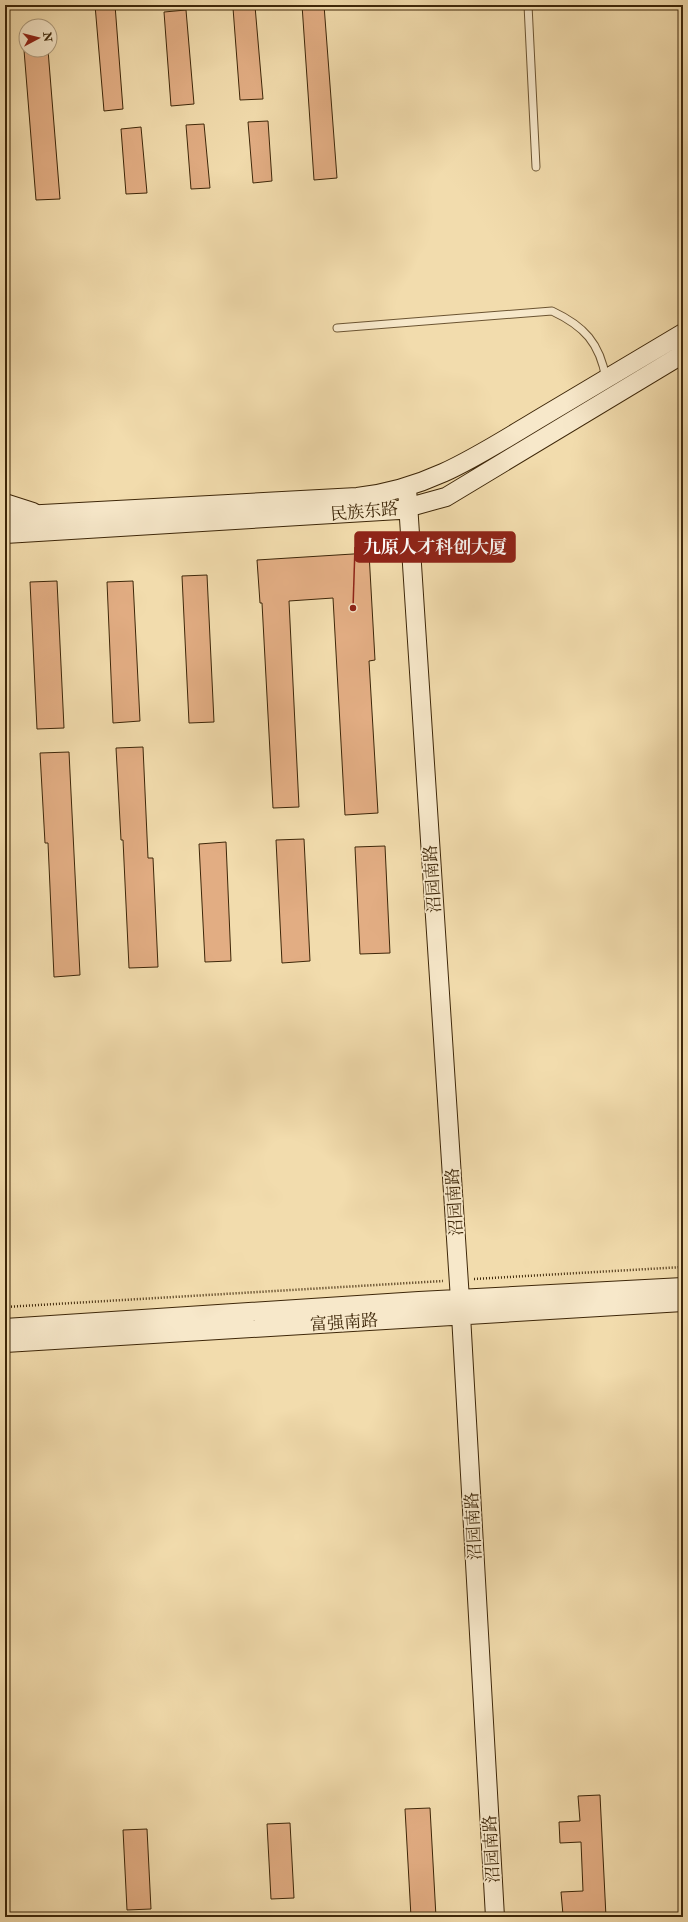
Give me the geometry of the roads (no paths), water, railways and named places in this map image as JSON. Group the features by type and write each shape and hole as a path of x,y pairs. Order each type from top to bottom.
{"main road":[{"name":"民族东路","path":"5,516 357,497 386,493 407,488 429,480 468,461 683,333"},
{"name":"民族东路","path":"5,534 399,510 446,497 683,354"},
{"name":"沼园南路","path":"407,488 459,1280 495,1917"},
{"path":"5,502 40,515"},
{"name":"富强南路","path":"5,1343 460,1308 683,1287"},
{"name":"富强南路","path":"5,1328 419,1301 460,1308 683,1302"}],"lane":[{"path":"528,5 536,167"},
{"path":"337,328 552,310 569,319 589,336 603,360 606,379"}],"place":[{"name":"九原人才科创大厦","path":"353,608"}]}
